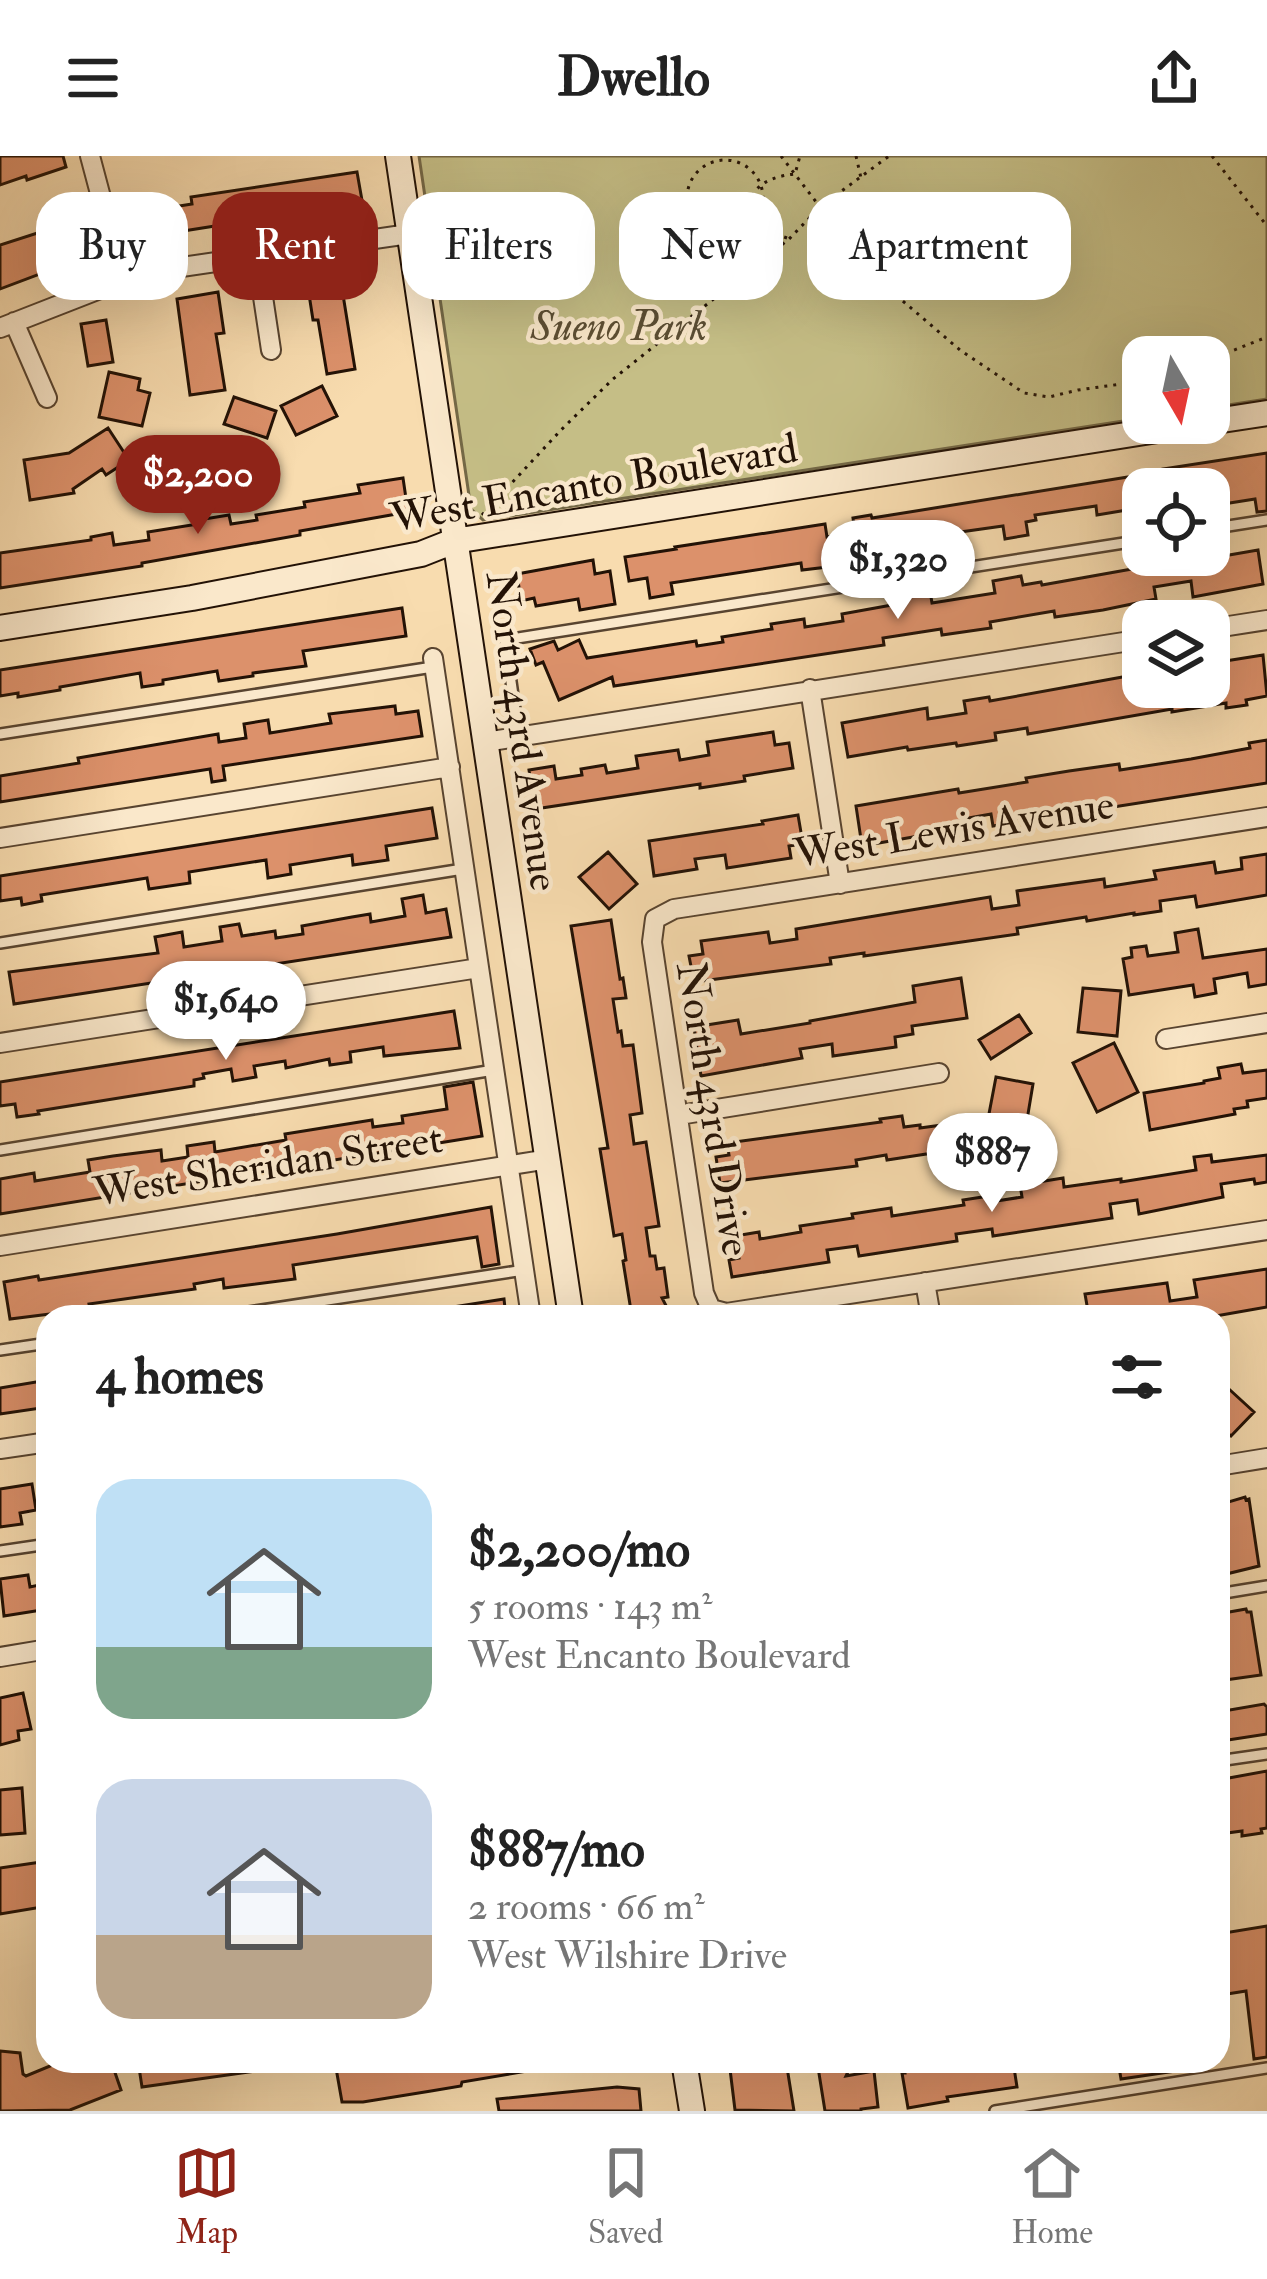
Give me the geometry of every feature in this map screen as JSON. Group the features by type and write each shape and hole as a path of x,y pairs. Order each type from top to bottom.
{"street":[{"path":"90,156 100,192"},
{"name":"North 43rd Avenue","path":"398,156 403,192"},
{"path":"47,398 7,325 72,300"},
{"path":"263,300 271,350"},
{"name":"North 43rd Avenue","path":"419,300 570,1305"},
{"name":"West Encanto Boulevard","path":"1230,418 1267,413"},
{"name":"West Encanto Boulevard","path":"0,628 400,559 454,541 1122,435"},
{"path":"1230,626 1267,620"},
{"path":"484,742 1122,642"},
{"name":"North 43rd Avenue","path":"434,662 529,1305"},
{"path":"810,689 840,884"},
{"path":"0,838 450,767"},
{"name":"West Lewis Avenue","path":"655,919 674,909 1267,818"},
{"name":"North 43rd Drive","path":"655,919 652,942 709,1305"},
{"path":"0,1043 479,968"},
{"path":"1166,1040 1267,1023"},
{"path":"679,1115 939,1073"},
{"name":"West Sheridan Street","path":"0,1246 549,1159"},
{"path":"929,1305 925,1282 1267,1230"},
{"name":"North 43rd Drive","path":"777,1305 925,1282"},
{"path":"0,1449 36,1444"},
{"path":"1230,1464 1267,1458"},
{"path":"0,1657 36,1651"},
{"path":"686,2073 692,2111"}],"lane":[{"path":"1230,526 1267,520"},
{"name":"North 43rd Avenue","path":"519,736 505,640 1122,543"},
{"path":"0,734 434,662"},
{"path":"0,943 465,869"},
{"path":"0,1150 494,1070"},
{"path":"295,1305 524,1270"},
{"path":"0,1350 36,1345"},
{"path":"0,1551 36,1546"},
{"path":"1230,1592 1267,1586"},
{"path":"1230,1759 1267,1754"},
{"path":"995,2111 1267,2068"}],"path":[{"path":"781,156 809,192"},
{"path":"795,174 800,156"},
{"path":"856,156 861,178"},
{"path":"841,192 889,156"},
{"path":"1212,156 1267,226"},
{"path":"688,192 704,166 722,160 741,161 754,172 762,192"},
{"path":"756,192 775,176 795,174"},
{"path":"481,516 613,379 807,220"},
{"path":"783,237 789,239"},
{"path":"902,300 960,350 1013,388 1035,397 1122,384"},
{"path":"1230,352 1267,337"}],"green space":[{"name":"Sueno Park","path":"419,156 1267,156 1267,399 1230,405 1230,336 1122,336 1122,421 483,520 471,509 440,300 595,300 595,192 424,192"}],"building":[{"path":"0,156 63,156 66,167 0,185"},
{"path":"357,172 361,192 224,192"},
{"path":"212,194 212,226 188,230 191,197"},
{"path":"36,233 36,275 0,289 0,245"},
{"path":"212,293 212,300 219,300 224,333 216,334 225,390 190,395 177,300"},
{"path":"310,300 344,300 355,369 327,374 318,320 313,320"},
{"path":"106,320 113,362 88,366 81,324"},
{"path":"109,372 140,379 138,390 150,393 142,426 99,417"},
{"path":"322,386 337,416 296,435 281,406"},
{"path":"234,397 276,411 267,438 224,424"},
{"path":"108,428 129,460 106,475 102,469 73,489 74,493 30,500 24,460 69,453"},
{"path":"1267,453 1267,511 1257,512 1255,499 1230,503 1230,468 1170,468"},
{"path":"403,478 408,512 142,566 0,588 0,553 112,533 114,545 149,540 148,532 229,515 231,524 257,520 256,515 305,507 304,502 360,493 358,485"},
{"path":"1122,478 1122,511 1097,515 1096,506 1035,515 1036,520 1026,522 1028,535 1005,539 1003,526 932,536 877,547 879,561 802,570 801,563 671,583 673,594 650,598 647,578 629,581 625,557 825,524 827,537 855,532 853,518"},
{"path":"1258,550 1263,584 1193,597 1191,581 1154,587 1156,599 1122,600 1122,606 1103,610 1055,617 1054,611 990,622 991,628 942,635 941,629 883,638 884,645 614,686 612,677 559,700 543,662 536,665 530,649 554,641 558,650 579,640 587,658 696,641 697,646 772,629 771,624 804,619 805,627 843,621 842,614 903,603 902,595 930,591 932,603 995,593 993,581 1021,576 1023,585 1042,585 1122,571 1122,576 1230,576 1230,555"},
{"path":"593,560 595,574 610,571 615,604 580,610 578,599 536,606 534,598 521,601 517,574"},
{"path":"402,608 406,636 303,651 306,666 219,681 217,671 142,687 140,673 18,697 18,693 0,696 0,670"},
{"path":"1263,655 1267,696 1230,707 1230,660"},
{"path":"1122,677 1122,708 1196,708 1028,734 1027,728 995,733 996,740 957,746 907,747 848,757 842,723 927,708 928,719 966,713 964,701 989,697 990,701"},
{"path":"395,706 396,714 418,711 422,736 223,766 225,780 212,782 210,769 0,802 0,776 218,734 219,742 246,738 244,724 268,720 270,733 331,723 329,714"},
{"path":"773,732 775,745 789,743 793,768 744,776 745,781 535,809 529,770 554,766 556,779 605,765 607,773 638,768 636,756 678,750 680,760 709,755 707,742"},
{"path":"1267,740 1267,783 1094,810 1094,806 993,826 991,814 963,819 964,828 862,846 856,806 1027,782 1026,778 1069,771 1119,764 1120,770 1191,759 1250,748 1249,743"},
{"path":"432,808 437,838 386,846 388,860 353,865 352,855 290,865 291,874 268,878 266,860 189,872 190,883 149,889 147,878 41,895 42,901 22,905 21,898 0,901 0,876"},
{"path":"798,815 803,844 789,846 791,858 727,868 725,855 695,859 697,869 654,876 649,841"},
{"path":"608,852 637,884 609,909 579,877"},
{"path":"1267,854 1267,895 1197,907 1195,896 1160,901 1161,911 1087,921 1086,917 1017,928 1018,934 830,958 831,964 694,982 689,956 703,954 701,941 768,932 770,943 797,939 796,929 990,897 992,909 1019,905 1017,891 1104,879 1105,887 1156,879 1154,871 1214,862 1216,873 1242,869 1241,858"},
{"path":"423,895 426,913 446,909 451,937 14,1004 9,972 158,953 155,937 182,932 184,947 222,941 220,927 239,924 242,936 275,931 276,938 303,934 302,926 352,917 370,914 371,922 405,916 402,899"},
{"path":"611,920 626,998 613,999 623,1046 633,1045 642,1113 630,1115 634,1144 646,1142 659,1226 646,1228 650,1256 655,1256 657,1269 664,1268 666,1305 630,1305 622,1234 614,1236 600,1149 608,1148 571,926"},
{"path":"1198,929 1203,958 1267,949 1267,984 1249,987 1247,973 1214,979 1216,993 1195,997 1193,985 1129,995 1123,959 1132,957 1131,948 1146,946 1148,956 1178,952 1175,933"},
{"path":"961,978 967,1018 912,1026 913,1034 895,1037 896,1047 833,1056 832,1044 800,1049 802,1058 701,1076 694,1027 738,1020 741,1034 810,1023 915,1002 913,986"},
{"path":"1083,988 1121,991 1117,1036 1078,1032"},
{"path":"454,1011 460,1048 384,1056 383,1047 350,1052 351,1062 330,1065 329,1059 286,1068 285,1061 254,1066 256,1077 233,1081 231,1069 203,1074 194,1086 17,1117 15,1104 0,1106 0,1082"},
{"path":"1019,1015 1031,1033 991,1059 979,1040"},
{"path":"1114,1043 1138,1092 1097,1112 1073,1063"},
{"path":"1241,1064 1243,1073 1267,1070 1267,1098 1247,1101 1248,1107 1234,1109 1235,1114 1150,1130 1144,1093 1204,1083 1220,1078 1218,1068"},
{"path":"996,1077 1033,1084 1026,1126 988,1119"},
{"path":"473,1082 482,1136 0,1214 0,1179 34,1173 35,1181 90,1172 88,1160 161,1150 162,1161 188,1157 187,1146 214,1142 215,1152 286,1140 285,1134 372,1120 373,1127 403,1123 402,1116 447,1109 444,1087"},
{"path":"902,1116 904,1127 964,1122 970,1160 948,1163 946,1151 887,1160 886,1155 856,1160 857,1166 720,1183 716,1157 729,1155 727,1143"},
{"path":"1211,1155 1212,1162 1267,1155 1267,1182 1221,1184 1223,1197 1139,1214 1137,1200 1110,1204 1112,1218 993,1236 992,1229 956,1234 957,1241 859,1256 857,1246 827,1250 829,1262 732,1277 729,1260 739,1258 735,1236 759,1232 760,1239 801,1232 800,1226 891,1208 892,1216 964,1205 963,1200 989,1196 990,1202 1022,1197 1020,1185 1063,1178 1064,1187 1196,1170 1194,1157"},
{"path":"491,1207 499,1264 482,1267 477,1237 293,1265 295,1279 224,1288 223,1279 194,1284 195,1289 89,1305 36,1305 36,1316 10,1319 4,1282"},
{"path":"1267,1269 1267,1307 1230,1313 1230,1305 1087,1305 1085,1294 1167,1283 1170,1301 1197,1297 1194,1280"},
{"path":"504,1299 505,1305 466,1305"},
{"path":"36,1382 36,1409 0,1414 0,1388"},
{"path":"1230,1390 1254,1412 1230,1435"},
{"path":"32,1484 36,1510 20,1513 22,1524 0,1527 0,1489"},
{"path":"1249,1499 1259,1566 1230,1573 1230,1501"},
{"path":"28,1575 30,1587 36,1586 36,1611 4,1616 0,1579"},
{"path":"1230,1612 1251,1612 1261,1675 1230,1679"},
{"path":"23,1693 31,1729 18,1731 19,1740 0,1745 0,1698"},
{"path":"1264,1704 1267,1734 1230,1740 1230,1710"},
{"path":"1267,1771 1267,1828 1262,1833 1230,1833 1230,1778"},
{"path":"22,1788 25,1833 0,1835 0,1790"},
{"path":"36,1863 36,1908 0,1914 0,1868"},
{"path":"1267,1926 1267,2057 1254,2059 1246,1991 1230,1994 1230,1932"},
{"path":"0,2051 20,2053 26,2076 36,2072 115,2073 121,2090 70,2110 0,2111"},
{"path":"140,2073 242,2073 142,2087"},
{"path":"337,2073 515,2073 462,2082 461,2086 342,2102"},
{"path":"730,2073 788,2073 794,2111 735,2110"},
{"path":"819,2073 874,2073 878,2107 825,2111"},
{"path":"902,2073 1015,2073 1017,2087 908,2108"},
{"path":"1120,2073 1162,2073 1121,2079"},
{"path":"639,2089 641,2111 499,2111 497,2099"}]}
